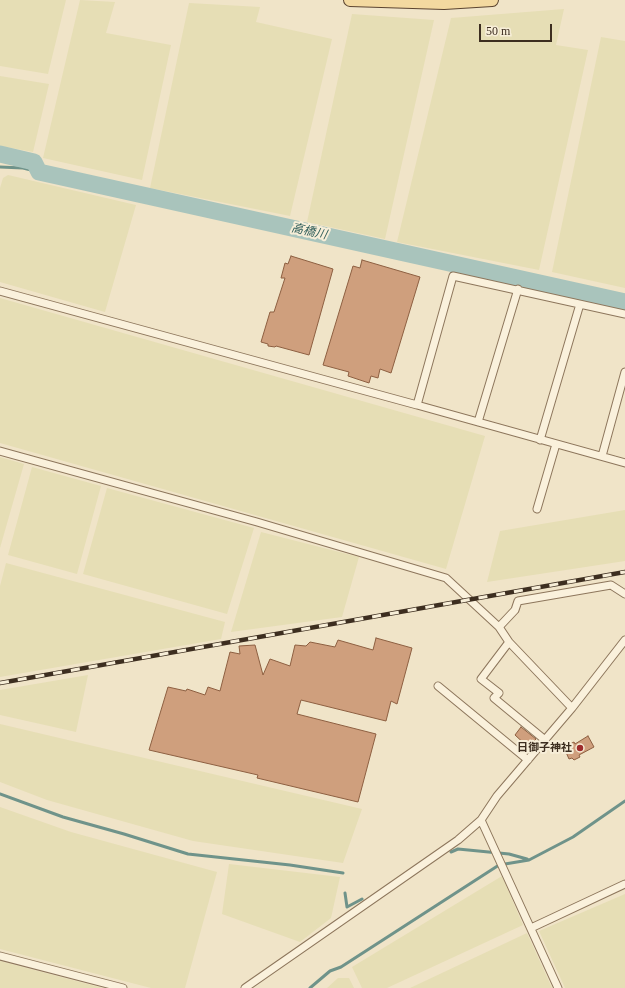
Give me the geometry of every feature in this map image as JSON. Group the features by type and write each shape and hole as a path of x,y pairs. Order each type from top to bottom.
{"main road":[{"path":"350,0 444,3 492,0"}],"street":[{"path":"416,405 453,276 625,314"},
{"path":"0,290 625,463"},
{"path":"478,422 518,290"},
{"path":"540,440 580,304"},
{"path":"602,456 625,372"},
{"path":"537,509 556,444"},
{"path":"0,451 257,522 446,578 499,627 509,642 572,708"},
{"path":"499,627 514,610 518,601 611,585 625,594"},
{"path":"245,988 458,840 481,820 497,796 572,708 625,640"},
{"path":"509,642 481,679 499,693 494,698 545,740"},
{"path":"438,686 528,760"},
{"path":"481,820 558,988"},
{"path":"531,928 625,884"},
{"path":"0,956 123,988"}],"shaded area":[{"path":"0,0 66,0 48,74 0,66"},
{"path":"80,0 115,2 106,33 171,45 142,180 43,158"},
{"path":"189,3 260,7 256,22 332,39 290,216 150,188"},
{"path":"564,9 556,45 588,50 539,270 397,242 451,18"},
{"path":"352,14 434,20 385,239 307,222"},
{"path":"601,37 625,41 625,288 552,272"},
{"path":"0,76 49,84 33,152 0,146"},
{"path":"8,175 136,205 105,312 0,282 0,188 3,178"},
{"path":"0,298 485,436 446,569 0,443"},
{"path":"0,457 24,464 0,548"},
{"path":"32,467 101,486 77,574 8,555"},
{"path":"107,488 254,528 227,614 83,574"},
{"path":"625,510 625,561 487,582 500,531"},
{"path":"261,532 359,557 342,617 231,632"},
{"path":"6,563 225,622 221,639 0,677 0,586"},
{"path":"88,675 76,732 0,715 0,690"},
{"path":"0,724 362,809 343,863 193,841 47,800 0,782"},
{"path":"0,807 71,832 217,872 185,988 151,988 0,949"},
{"path":"229,864 340,877 331,918 300,942 222,914"},
{"path":"502,876 523,925 387,988 362,988 352,967"},
{"path":"625,894 625,988 565,988 539,931"},
{"path":"527,933 552,988 410,988"},
{"path":"0,961 103,988 0,988"},
{"path":"338,978 349,978 354,988 327,988"}],"building":[{"path":"291,256 333,269 309,355 276,346 268,346 268,344 261,342 270,312 274,312 285,278 281,278 285,263 288,264"},
{"path":"362,260 420,277 391,373 380,369 378,378 371,376 369,383 348,376 349,372 323,365 353,266 360,268"},
{"path":"376,638 412,648 397,704 391,701 386,721 301,700 297,714 376,734 358,802 257,778 258,775 149,750 168,687 186,691 187,689 205,695 208,687 220,691 230,652 240,654 239,646 255,645 263,675 270,659 290,666 295,645 306,646 310,642 335,647 338,640 373,650"},
{"path":"521,727 536,739 528,747 515,735"},
{"name":"日御子神社","path":"588,736 594,747 579,755 580,757 574,760 572,758 569,759 565,750 568,749 566,746 574,742 575,744"}],"waterway":[{"name":"高橋川","path":"0,154 34,162 39,172 625,302"},
{"path":"0,167 23,168 39,172"},
{"path":"0,794 63,817 188,854 290,865 343,873"},
{"path":"310,988 330,971 341,967 499,865 529,860 573,837 625,801"},
{"path":"451,852 458,849 509,854 527,859"},
{"path":"345,893 347,907 362,899"}],"railway":[{"path":"0,683 625,572"}],"place":[{"name":"日御子神社","path":"580,748"}]}
